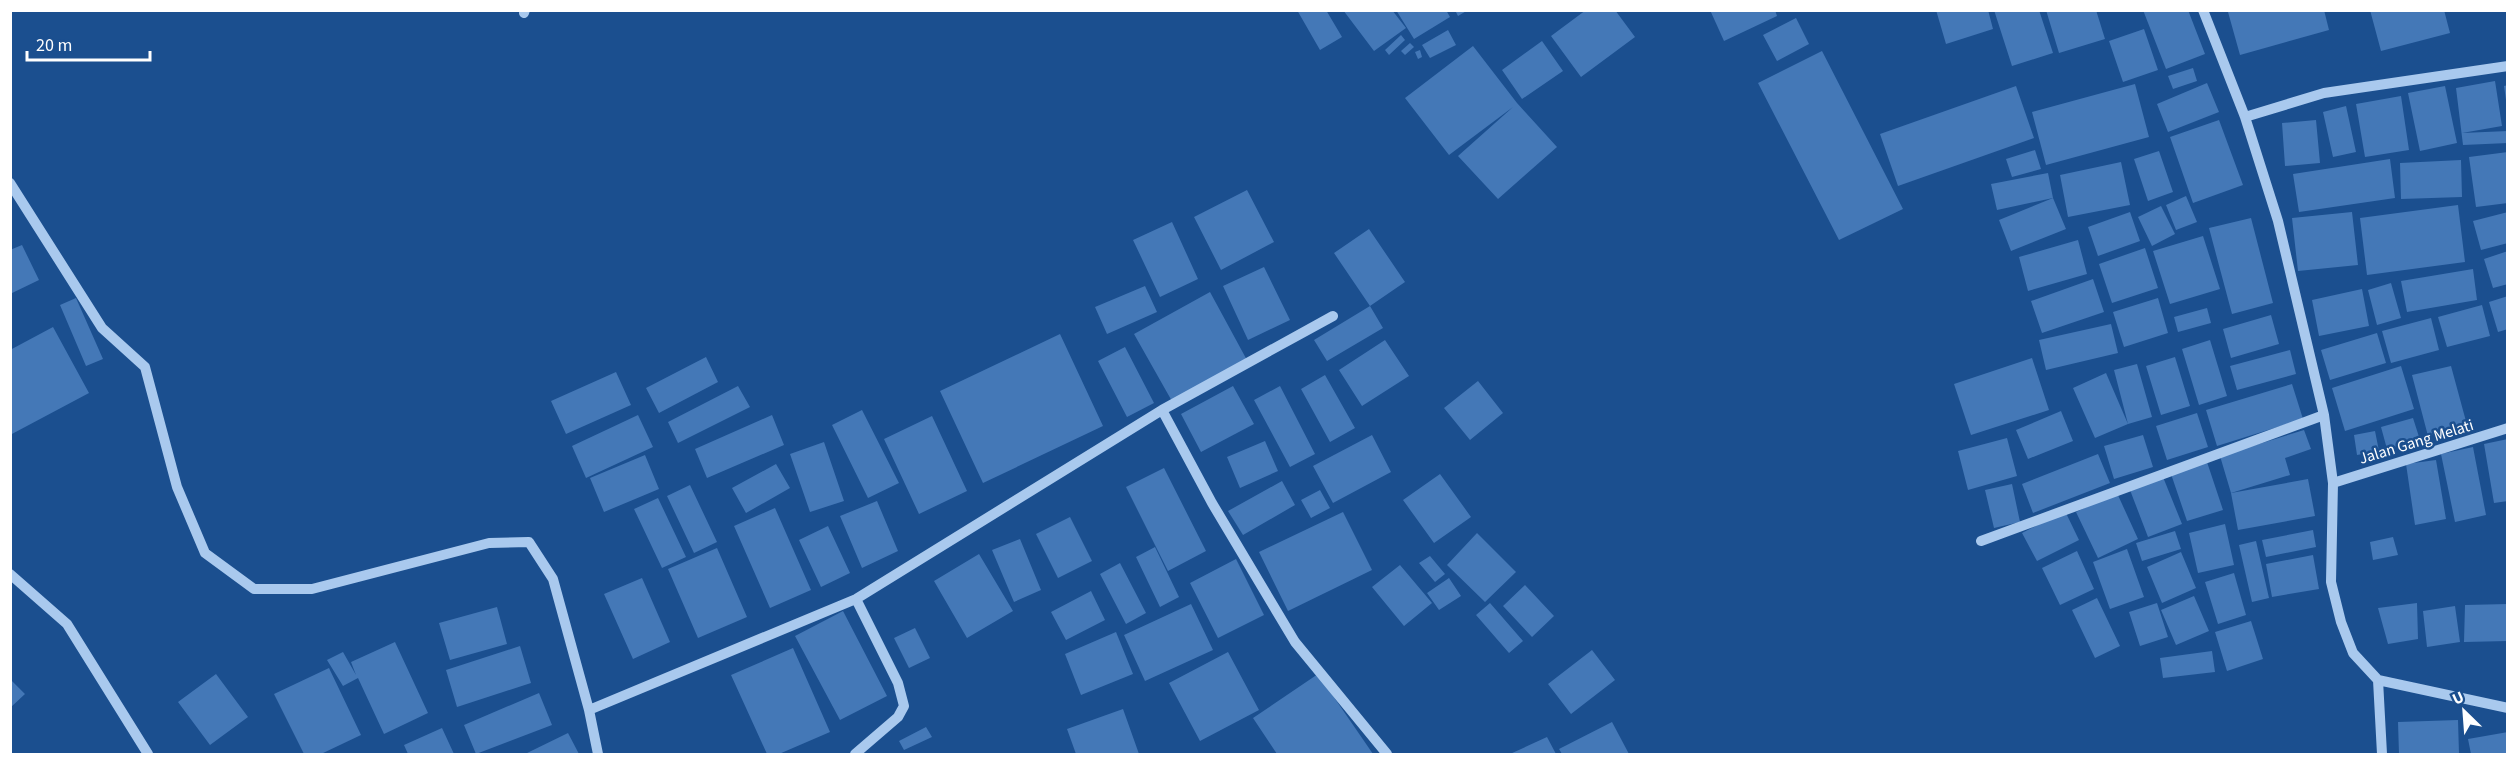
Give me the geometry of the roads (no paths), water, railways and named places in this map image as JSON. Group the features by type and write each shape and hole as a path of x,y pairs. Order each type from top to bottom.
{"street":[{"path":"2203,10 2245,117 2278,221 2324,415 2333,483 2331,582 2341,622 2353,653 2378,680 2508,708"},
{"path":"2245,117 2324,93 2508,66"},
{"path":"10,183 102,328 145,367 177,487 205,553 254,588 312,589 489,543 529,542 553,579 589,710 598,754"},
{"path":"589,710 856,599 1162,410 1333,316"},
{"path":"1162,410 1212,503 1295,642 1387,754"},
{"path":"1981,541 2324,415"},
{"name":"Jalan Gang Melati","path":"2333,483 2508,429"},
{"path":"10,574 67,624 148,754"},
{"path":"855,754 898,717 904,706 898,683 856,599"},
{"path":"2378,680 2382,754"}]}
